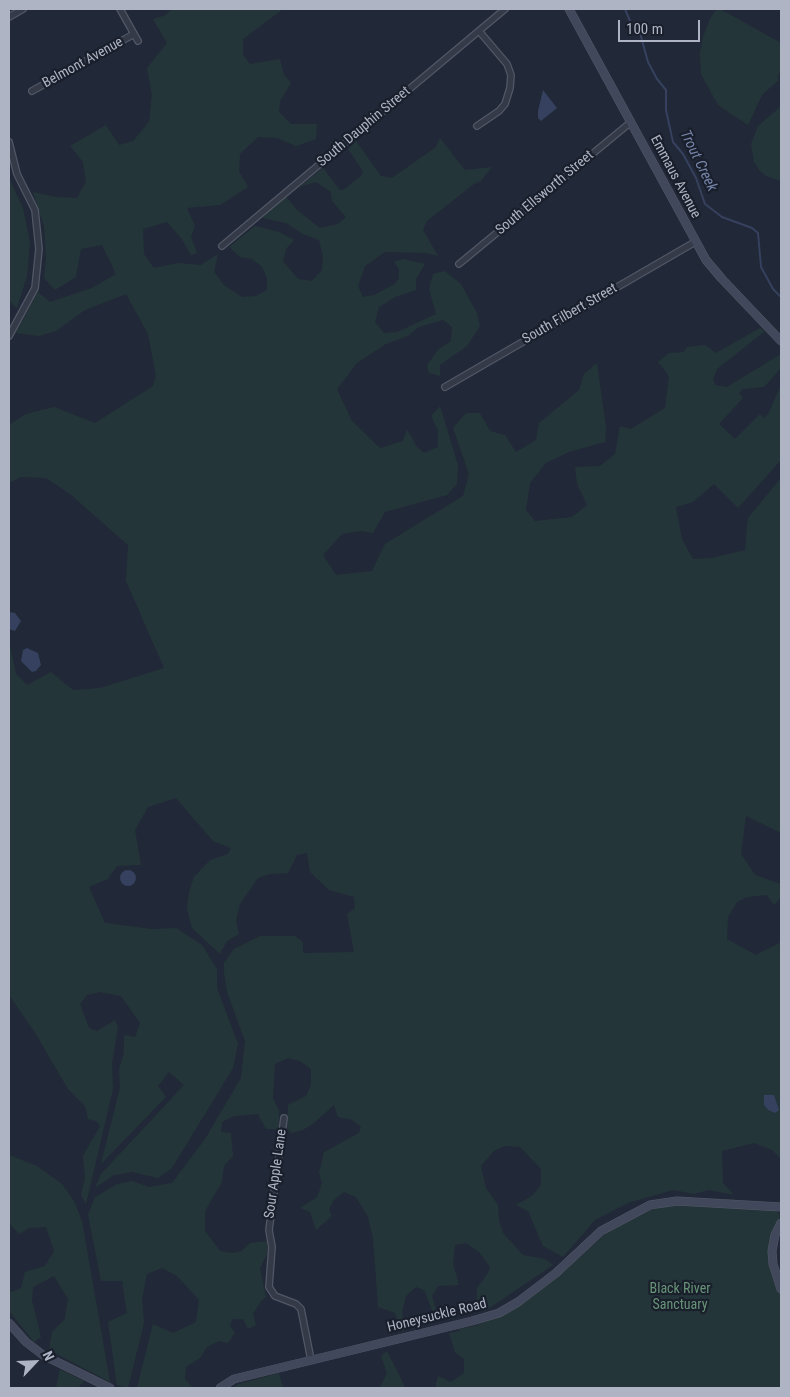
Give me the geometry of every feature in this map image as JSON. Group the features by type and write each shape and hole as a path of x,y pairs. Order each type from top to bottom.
{"street":[{"path":"9,17 24,9"},
{"path":"120,9 138,41"},
{"name":"South Dauphin Street","path":"222,246 506,9"},
{"name":"Emmaus Avenue","path":"569,9 696,242 715,272 781,341"},
{"path":"477,126 505,104 510,88 511,75 507,64 480,31"},
{"name":"Belmont Avenue","path":"32,91 134,34"},
{"name":"South Ellsworth Street","path":"459,264 631,122"},
{"path":"9,142 17,174 35,210 39,249 35,288 9,336"},
{"name":"South Filbert Street","path":"445,387 696,242"},
{"name":"Sour Apple Lane","path":"284,1118 269,1230 272,1247 269,1287 275,1296 296,1304 301,1309 311,1360"},
{"name":"Honeysuckle Road","path":"220,1388 234,1379 472,1321 499,1312 518,1302 556,1273 601,1230 650,1205 677,1201 781,1206"},
{"path":"781,1223 775,1234 772,1251 773,1264 781,1289"},
{"path":"9,1323 26,1342 43,1355 110,1388"}],"green space":[{"path":"172,9 283,9 243,39 243,55 250,64 280,59 284,75 291,83 280,101 279,112 291,124 317,124 316,139 296,146 277,138 258,137 240,154 239,171 248,187 220,205 187,208 195,226 191,237 197,253 191,255 181,238 167,222 143,229 144,254 154,268 178,263 201,265 218,254 214,272 224,285 242,297 256,296 267,290 267,278 262,267 252,259 240,257 229,247 255,226 279,232 294,240 286,249 283,261 298,279 312,281 322,270 323,256 319,240 303,234 286,223 262,218 286,197 297,210 320,228 338,224 346,217 332,201 331,192 316,182 299,187 323,168 340,190 343,190 361,176 363,171 348,149 356,141 381,176 392,178 436,147 440,138 465,170 492,167 481,181 474,184 427,221 423,230 438,256 427,253 385,252 365,266 358,286 363,297 374,295 395,284 399,278 399,269 394,262 403,259 425,264 416,279 416,290 395,297 379,307 375,322 384,333 397,332 436,314 429,289 433,274 445,271 461,284 477,313 480,326 467,346 440,365 440,376 429,373 427,365 439,349 451,341 452,327 443,320 419,327 408,336 386,344 357,363 337,389 352,421 380,448 403,441 407,429 417,447 424,453 438,447 438,430 431,416 440,406 458,465 457,484 447,495 385,512 373,533 361,531 342,534 323,555 336,575 372,571 385,544 463,496 469,474 453,428 466,413 480,413 490,431 505,435 516,452 536,440 539,423 579,390 584,374 597,363 606,428 605,442 569,452 546,463 530,483 526,510 535,521 572,517 587,505 577,484 575,467 600,466 615,454 620,426 631,429 665,408 669,376 658,362 669,353 684,352 687,347 705,345 716,353 760,328 765,331 717,369 713,379 715,385 727,387 781,354 781,368 764,387 743,389 739,393 743,398 719,424 735,439 760,414 764,418 768,414 781,385 781,460 738,508 714,484 693,502 676,507 682,539 693,559 712,558 745,550 748,518 781,478 781,833 746,816 741,854 755,875 781,884 781,897 774,905 767,895 747,897 737,902 728,917 727,939 756,955 781,942 781,1159 772,1150 754,1143 722,1151 723,1183 734,1195 709,1190 694,1194 673,1190 628,1203 595,1220 563,1257 543,1246 528,1211 516,1205 533,1195 541,1185 541,1169 520,1147 505,1146 494,1151 481,1166 486,1188 498,1205 499,1221 503,1233 523,1255 545,1259 553,1265 485,1311 477,1300 477,1288 490,1267 479,1252 466,1243 455,1245 453,1263 459,1285 438,1286 432,1296 437,1314 435,1317 424,1290 416,1287 406,1296 402,1312 405,1330 402,1332 395,1313 378,1307 373,1238 368,1217 356,1197 344,1192 333,1201 329,1210 332,1216 316,1230 310,1212 300,1208 317,1197 322,1183 319,1173 324,1152 359,1133 361,1127 352,1120 338,1117 334,1105 303,1130 292,1133 287,1129 288,1105 306,1096 311,1085 311,1069 300,1061 288,1058 275,1064 273,1098 279,1111 279,1126 277,1129 266,1129 258,1114 234,1116 222,1122 221,1132 231,1133 233,1156 224,1166 222,1182 205,1211 205,1231 220,1251 232,1253 242,1251 250,1243 268,1241 267,1254 260,1268 266,1297 261,1301 253,1314 256,1325 248,1329 243,1319 233,1319 230,1326 235,1333 228,1343 219,1341 207,1347 200,1358 186,1367 185,1379 193,1388 137,1388 153,1324 173,1333 196,1322 199,1300 177,1276 162,1268 147,1274 142,1299 144,1323 128,1388 117,1385 108,1322 127,1313 122,1281 101,1281 88,1215 95,1197 117,1184 132,1181 149,1187 172,1183 205,1139 241,1078 245,1041 227,992 224,972 224,963 234,949 260,936 295,936 303,942 303,953 354,952 347,914 355,908 354,897 329,890 310,872 307,853 297,855 288,873 270,874 258,878 240,904 236,921 239,934 227,941 220,954 192,928 187,908 189,892 194,877 210,860 228,854 231,848 213,841 176,798 148,807 135,830 141,865 117,866 108,879 89,887 105,923 152,929 176,928 202,945 217,969 217,988 238,1044 233,1068 172,1168 158,1178 132,1172 114,1175 95,1188 101,1174 184,1085 169,1072 158,1086 166,1097 101,1164 120,1088 119,1069 124,1053 124,1035 135,1037 140,1023 121,996 100,992 87,995 80,1004 89,1028 97,1031 115,1020 118,1027 112,1063 113,1089 86,1204 81,1195 85,1177 83,1156 100,1126 96,1121 88,1119 85,1106 68,1089 34,1031 9,995 9,641 16,674 27,685 51,672 73,690 100,688 164,668 126,581 128,545 70,494 46,478 21,477 9,483 9,425 26,414 54,407 95,423 153,386 156,376 148,334 126,294 85,310 56,331 39,336 16,333 38,292 50,302 92,288 116,274 102,245 81,249 76,277 55,290 44,278 46,259 44,226 33,192 56,197 77,198 86,182 83,162 70,146 106,125 119,145 133,141 149,122 152,95 147,68 167,43 153,19 166,15"},
{"path":"720,9 781,43 781,70 777,78 779,80 762,95 748,125 718,105 701,74 700,53 703,37 710,19 715,11"},
{"path":"781,106 781,181 766,176 759,170 754,162 751,144 758,126"},
{"path":"9,178 23,208 30,243 27,276 17,308 9,301"},
{"path":"9,1155 37,1166 62,1184 74,1201 82,1221 110,1382 49,1350 52,1332 65,1319 68,1299 54,1276 33,1287 32,1301 41,1337 34,1342 9,1311 9,1288 11,1292 21,1288 25,1272 45,1266 54,1251 46,1227 29,1228 19,1234 9,1223"},
{"name":"Black River Sanctuary","path":"677,1204 775,1210 780,1214 771,1264 781,1297 781,1388 435,1388 438,1376 451,1382 464,1373 464,1359 455,1352 449,1333 475,1326 506,1313 550,1283 611,1229 643,1212"},
{"path":"387,1351 404,1388 380,1388 387,1373 381,1356"},
{"path":"60,1369 84,1381 78,1388 56,1388"},
{"path":"279,1373 283,1388 233,1388 239,1384"}],"water":[{"path":"543,90 557,108 541,121 538,118 538,111"},
{"path":"9,612 15,613 21,621 15,631 9,629"},
{"path":"27,648 38,653 41,665 36,671 32,672 21,661 23,650"},
{"path":"125,870 131,870 136,875 134,884 125,886 120,881 120,875"},
{"path":"764,1095 774,1095 779,1110 775,1113 768,1110 764,1105"}],"waterway":[{"name":"Trout Creek","path":"625,9 632,26 640,33 648,62 657,79 666,90 666,110 673,142 683,154 696,178 705,204 722,217 752,228 758,233 761,267 773,289 781,297"}]}
